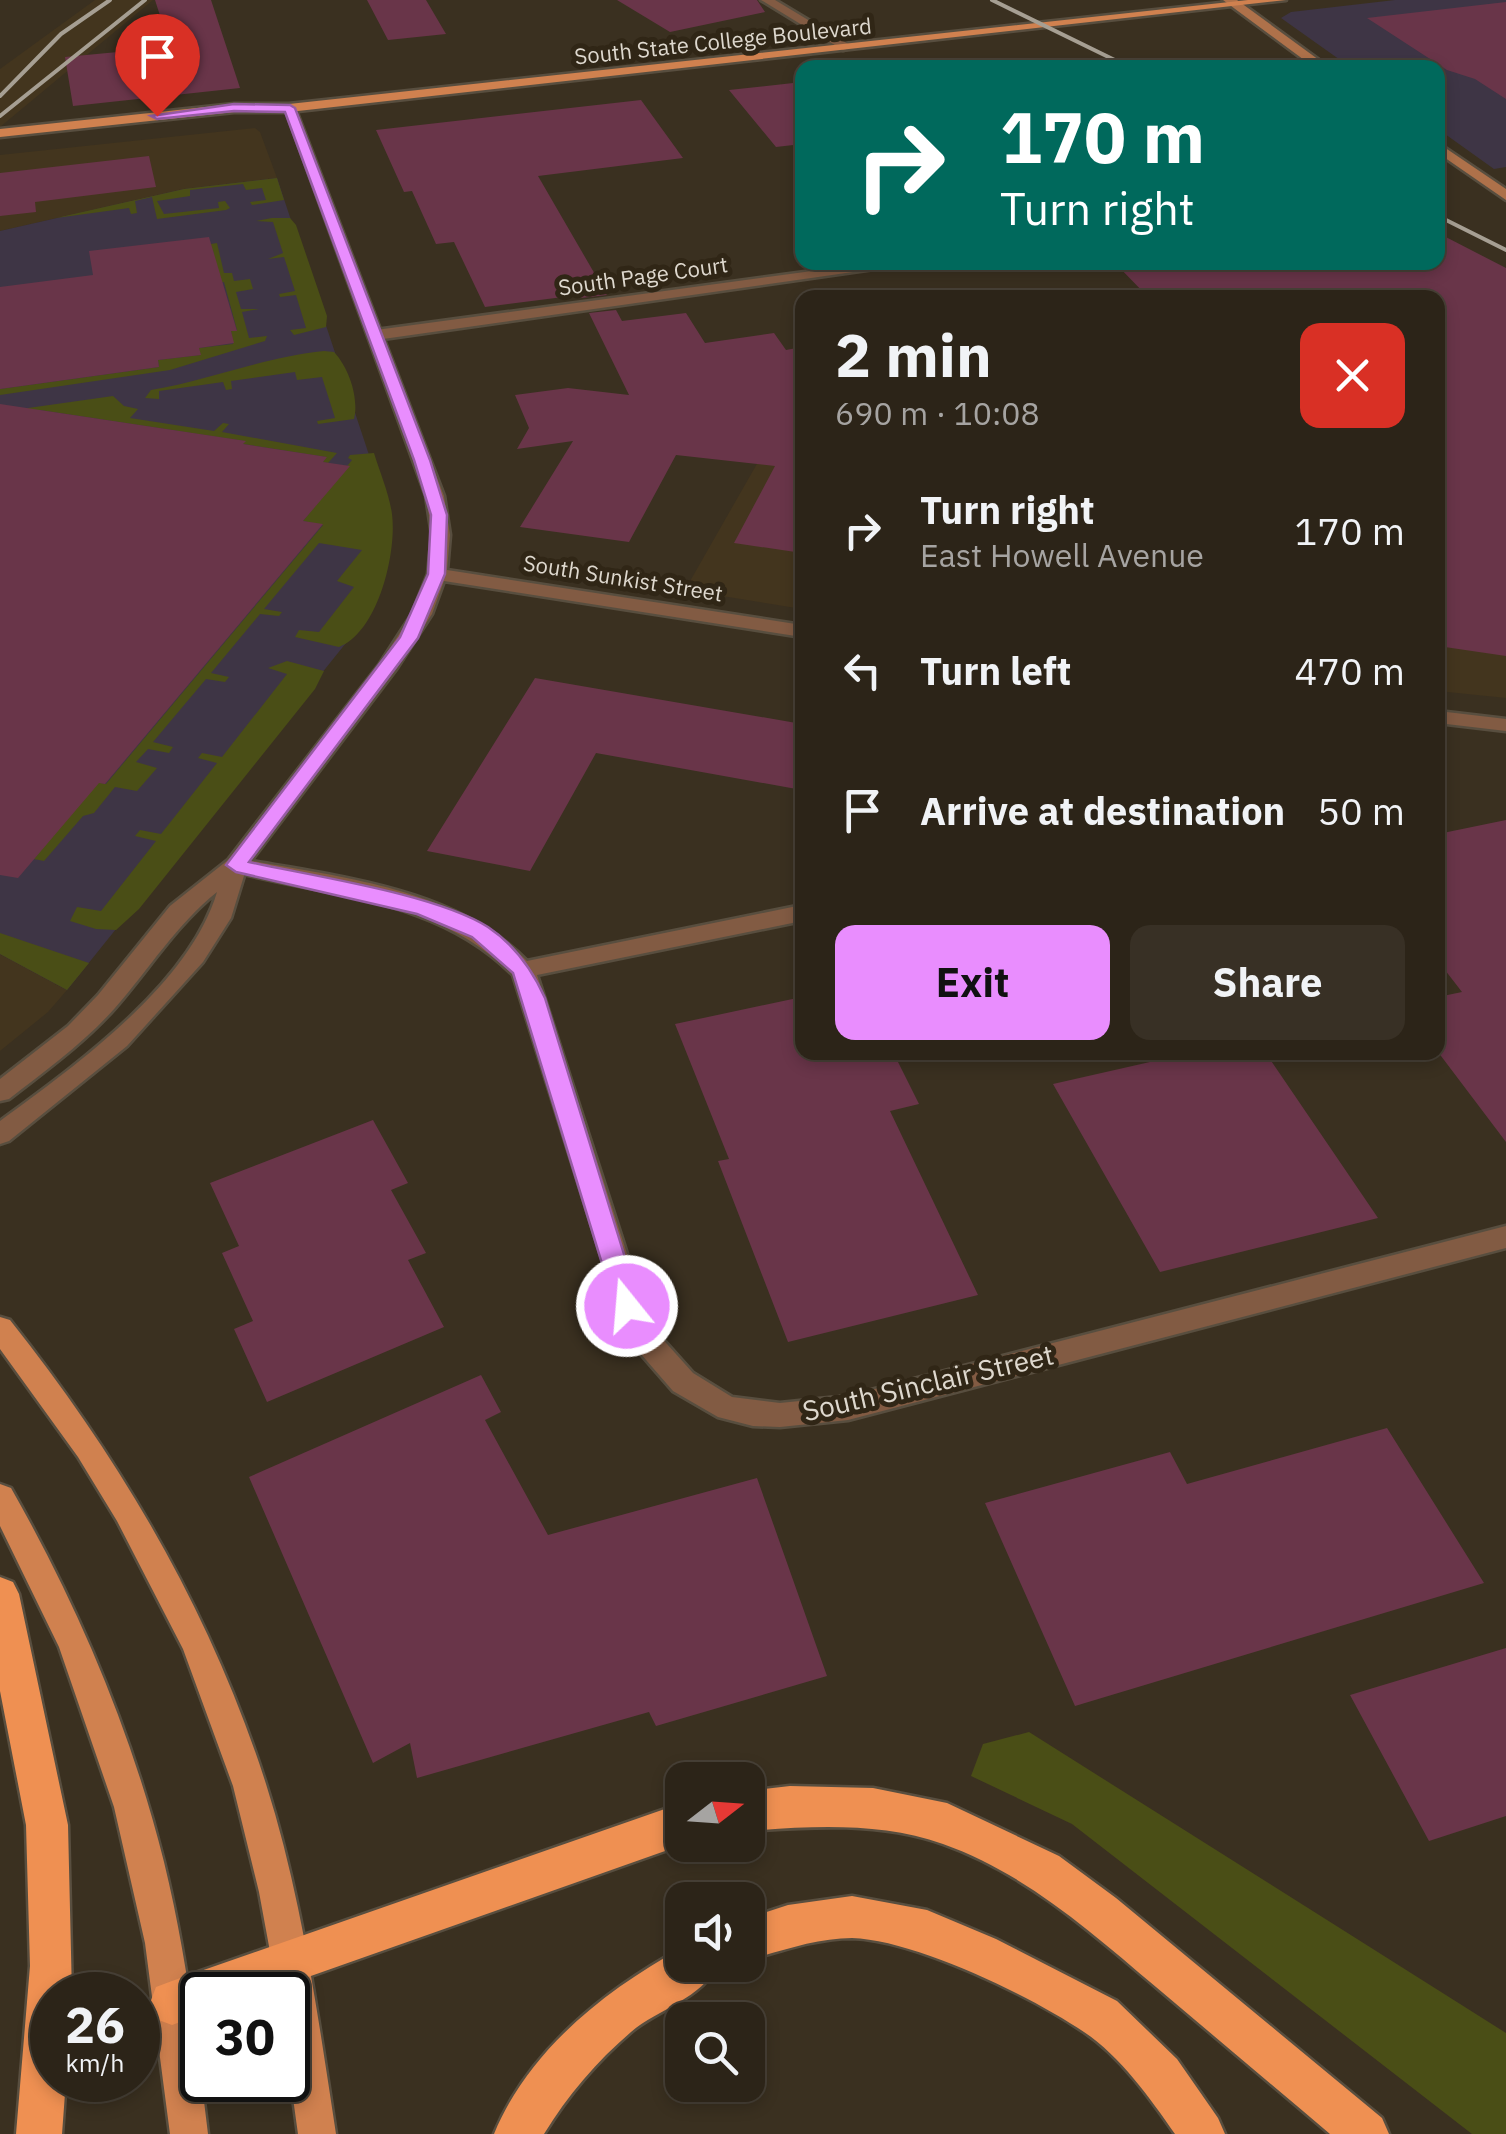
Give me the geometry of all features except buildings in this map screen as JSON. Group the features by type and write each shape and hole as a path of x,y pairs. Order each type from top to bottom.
{"highway":[{"path":"0,1594 47,1824 52,1966 39,2134"},
{"path":"765,1809 873,1808 946,1824 1044,1871 1102,1913 1366,2134"},
{"path":"172,2003 665,1830"},
{"path":"765,1934 788,1926 852,1917 927,1932 981,1954 1100,2017 1161,2074 1202,2134"},
{"path":"517,2134 555,2075 618,2014 668,1982"}],"main road":[{"name":"South State College Boulevard","path":"0,133 234,108 290,108 1232,2 1280,0"},
{"path":"1232,2 1313,60"},
{"name":"South State College Boulevard","path":"0,148 249,120 290,108"},
{"path":"1445,153 1506,196"},
{"path":"0,1328 74,1423 139,1530 220,1704 269,1856 290,1959 317,2134"},
{"path":"0,1497 60,1615 105,1726 146,1864 172,2003 189,2134"}],"street":[{"path":"768,0 847,48"},
{"path":"0,1092 77,1032 107,1002 178,911 236,865 409,638 437,574 441,535 435,496 290,108"},
{"name":"South Page Court","path":"376,335 857,270"},
{"name":"South Sunkist Street","path":"437,574 795,630"},
{"path":"1445,717 1506,725"},
{"path":"0,1134 93,1066 138,1023 218,922 236,865"},
{"name":"South Sinclair Street","path":"236,865 422,908 480,932 522,970 638,1330 664,1366 704,1397 744,1416 798,1416 848,1408 1506,1238"},
{"path":"522,970 795,914"}],"shaded area":[{"path":"95,0 153,0 0,127 0,69"},
{"path":"1395,0 1506,0 1506,167 1494,169 1445,134 1445,60 1340,60 1281,18 1291,12"},
{"path":"255,128 277,178 184,189 0,231 0,155"},
{"path":"277,178 382,494 350,638 67,990 0,954 0,231 184,189"},
{"path":"791,404 795,404 795,608 685,590"},
{"path":"1445,477 1506,484 1506,698 1445,692"},
{"path":"0,954 67,990 48,1012 0,1051"}],"green space":[{"path":"277,178 284,200 252,205 250,202 266,200 262,188 246,190 243,184 190,190 190,196 157,201 164,214 219,208 218,202 225,201 230,208 226,210 157,219 152,197 135,201 137,213 131,214 129,208 56,218 184,189"},
{"path":"290,218 296,225 327,316 326,327 294,335 290,330 306,328 296,295 279,294 295,291 284,257 268,259 283,253 273,222 256,221"},
{"path":"217,243 224,273 232,273 234,281 250,279 253,289 236,292 241,309 259,309 242,312 249,338 267,336 265,341 170,370 0,395 0,389 159,367 158,360 200,355 199,348 233,344 231,331 237,330 224,282 218,283 213,250 209,250 211,244"},
{"path":"324,351 334,352 349,376 354,419 318,424 317,421 335,418 322,377 297,380 295,372 231,381 232,389 226,390 223,382 159,391 159,399 145,398 151,390"},
{"path":"113,396 124,406 138,409 130,418 214,431 223,423 229,424 222,432 337,453 328,463 323,462 326,457 243,444 244,441 40,410 0,416 0,412"},
{"path":"374,453 392,514 391,549 374,609 353,639 339,647 295,637 299,630 319,632 354,587 337,581 362,550 319,543 264,609 282,612 279,616 260,614 211,673 229,677 225,682 206,679 153,742 173,747 169,753 148,749 136,762 157,768 137,791 115,787 94,813 83,816 44,861 34,859 95,782 106,784 323,525 303,521 352,460 350,455"},
{"path":"287,661 324,671 315,689 139,909 116,930 70,921 77,907 101,911 156,841 135,836 140,830 161,834 217,763 198,758 202,753 222,757 287,674 268,668"},
{"path":"0,933 89,963 67,990 0,954"},
{"path":"1029,1732 1506,2033 1506,2134 1472,2134 1072,1824 971,1776 983,1744"}],"railway":[{"path":"0,96 61,34 110,0"},
{"path":"0,116 145,0"},
{"path":"992,0 1115,60"},
{"path":"1445,220 1506,250"}],"route":[{"path":"157,116 234,108 290,108 439,515 437,574 409,638 236,865 422,908 480,932 522,970 534,998 627,1306"}]}
